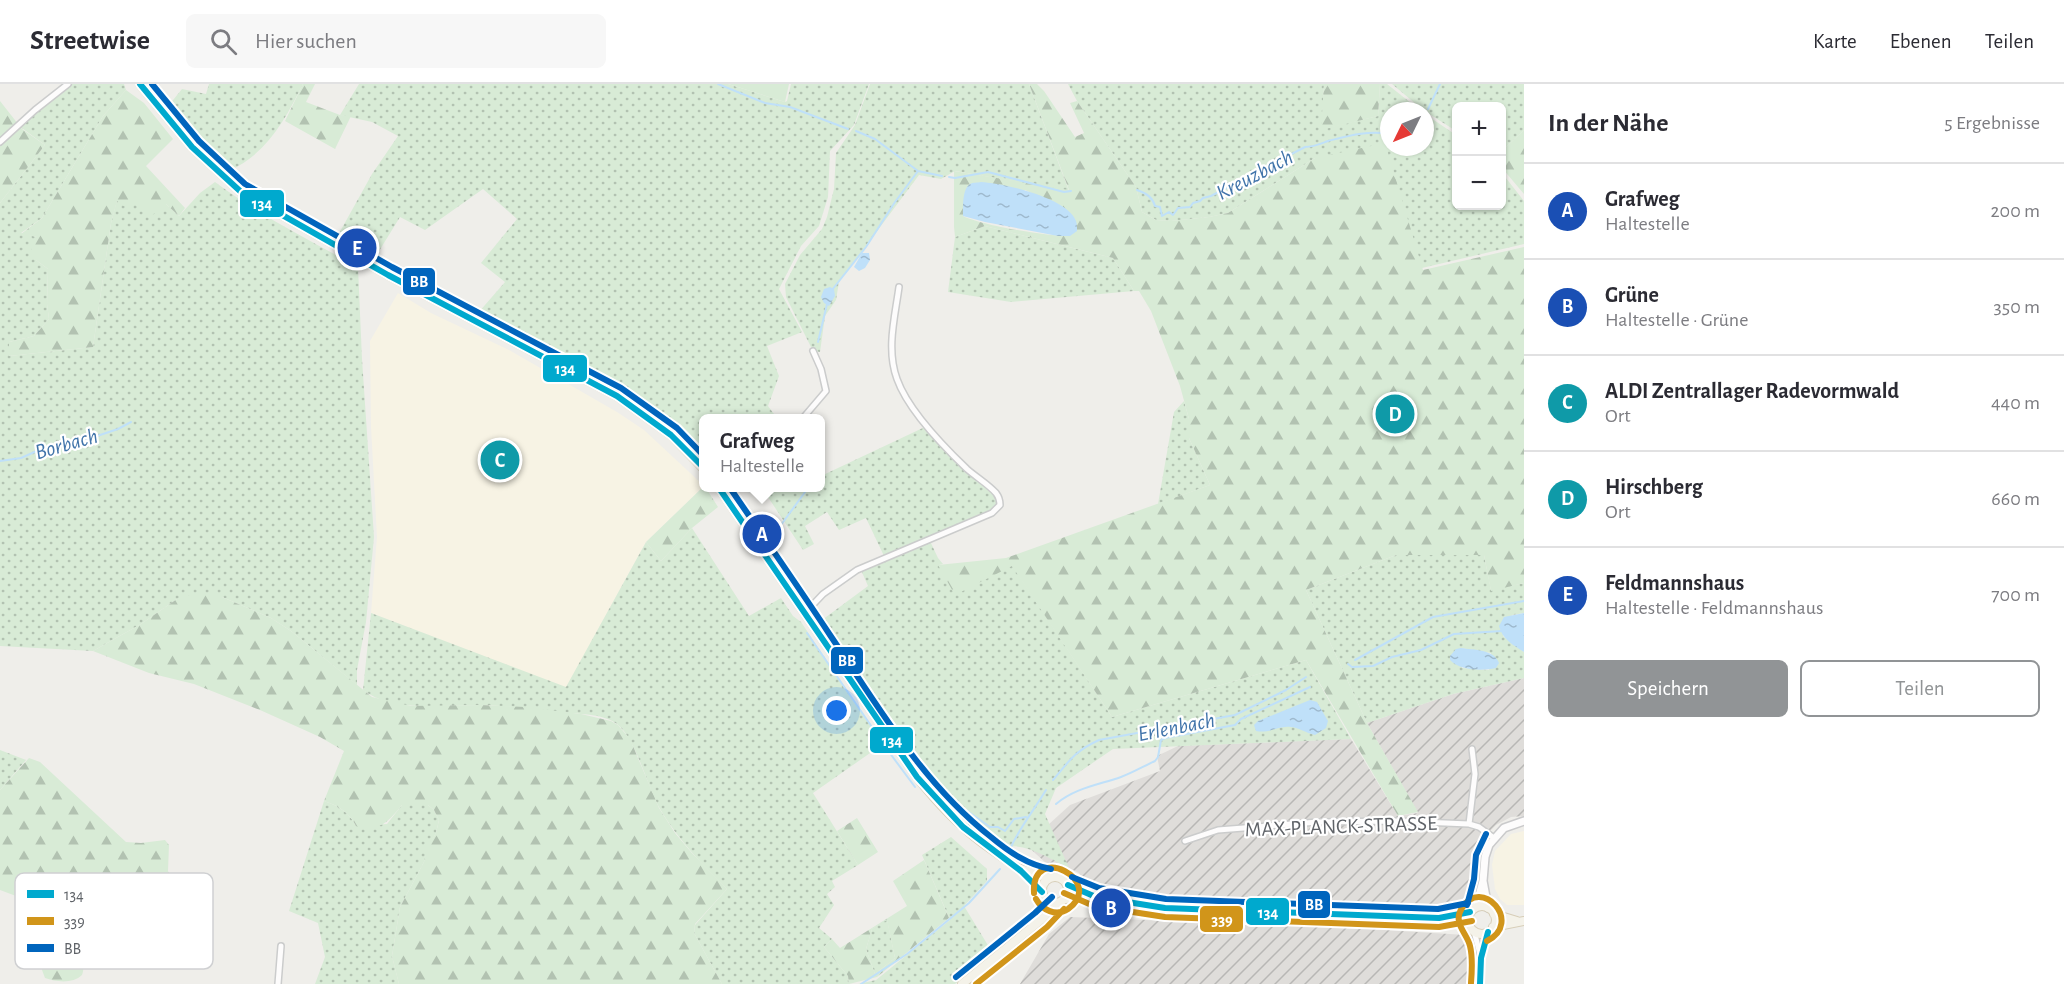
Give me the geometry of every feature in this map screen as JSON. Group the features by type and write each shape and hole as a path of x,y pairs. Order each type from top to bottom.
{"main road":[{"path":"140,84 169,122 201,157 240,191 380,270 617,396 648,417 677,441 699,464"},
{"path":"721,492 891,742 926,788 967,831 1017,867 1050,902 1096,897"},
{"path":"1017,867 1049,878 1061,878 1068,885 1096,897 1146,907 1439,918 1481,933 1521,921"},
{"path":"1030,927 1041,908 1044,884 1049,878"},
{"path":"962,984 1061,901 1068,892 1068,885"},
{"path":"1439,918 1482,906 1521,921"},
{"path":"1472,928 1468,920 1473,910"},
{"path":"1491,911 1495,920 1491,929"}],"street":[{"path":"0,142 68,84"},
{"path":"804,614 823,594 857,570 992,513 1000,505 995,492 963,464 922,419 896,378 891,344 899,287"},
{"path":"807,414 826,392 821,369 813,351"},
{"path":"1469,824 1474,774 1473,749"},
{"name":"MAX-PLANCK-STRASSE","path":"1185,842 1218,830 1318,822 1398,821 1469,824 1479,826 1494,838"},
{"path":"1473,910 1483,881 1485,857 1494,838 1509,825 1524,821"},
{"path":"1483,881 1491,911"},
{"path":"1472,928 1477,936 1481,958 1480,984"},
{"path":"1481,958 1491,929"},
{"path":"278,984 281,946"}],"shaded area":[{"path":"398,293 431,313 509,350 617,412 644,430 699,481 699,491 646,542 566,688 371,613 377,537 371,427 370,341"},
{"path":"1524,678 1524,816 1511,817 1496,825 1482,839 1473,894 1458,909 1168,898 1084,882 1079,873 1059,863 1046,863 1026,845 1070,805 1160,771 1157,756 1178,746 1351,739 1398,816 1418,813 1367,723 1453,694"},
{"path":"1524,831 1524,905 1507,905 1500,899 1495,889 1492,865 1495,851 1511,834"},
{"path":"1070,917 1352,928 1466,935 1475,949 1474,984 1020,984 1049,934"}],"green space":[{"path":"71,84 124,84 126,90 103,116 42,218 21,233 37,237 36,260 48,269 49,319 34,336 9,342 9,356 93,347 111,223 117,200 166,204 179,216 200,193 215,182 267,216 358,267 374,537 357,685 291,631 271,618 222,597 177,599 141,624 93,651 0,646 0,203 45,145 19,126 54,95"},
{"path":"209,84 303,84 290,110 265,145 255,155 230,170 195,136 169,105 182,89 206,94"},
{"path":"303,84 315,84 306,102 340,115 351,116 335,149 285,121"},
{"path":"359,84 728,84 785,102 791,84 869,84 854,125 830,151 828,197 819,226 801,246 779,289 802,332 767,346 779,376 768,406 774,414 699,414 699,457 682,438 638,403 478,313 505,282 481,263 517,219 483,189 425,230 400,217 376,256 337,237 372,174 398,136 372,122 340,115"},
{"path":"728,84 789,84 785,102"},
{"path":"870,84 1029,84 1069,191 955,171 941,179 919,175 839,282 836,300 825,316 820,352 813,351 786,297 785,284 800,255 822,229 834,189 836,153 855,125"},
{"path":"1029,84 1037,84 1075,137 1084,133 1070,103 1077,101 1136,187 1142,212 1156,220 1171,221 1228,213 1315,158 1380,144 1380,156 1389,156 1423,270 1524,247 1524,583 1491,591 1484,555 1396,555 1306,590 1367,723 1418,812 1398,816 1306,660 1112,717 1012,566 955,595 938,565 1006,558 1210,485 1189,438 1189,419 1180,386 1151,311 1139,291 1134,291 1113,258 985,226 955,237 954,171 1069,190","holes":["1025,190 1066,209 1070,236 1015,230 963,216"]},
{"path":"1068,84 1324,84 1322,129 1378,116 1380,84 1387,84 1410,102 1380,102 1380,156 1434,156 1434,120 1452,132 1452,210 1506,210 1506,178 1524,201 1524,244 1422,268 1315,158 1228,213 1171,221 1156,220 1142,212 1136,187 1077,101"},
{"path":"1324,84 1380,84 1378,116 1321,130"},
{"path":"1392,84 1524,84 1524,130 1506,147 1506,102 1452,102 1452,128 1434,117 1434,102 1413,102"},
{"path":"126,90 144,103 173,139 146,166 185,208 179,216 166,204 151,216 138,203 124,206 117,201 111,223 93,347 9,356 9,342 34,336 49,319 48,269 36,260 31,248 37,237 21,234 42,218 103,116"},
{"path":"0,101 22,129 45,145 0,203"},
{"path":"1524,130 1524,194 1506,173 1506,147"},
{"path":"985,226 1113,258 1134,291 1011,302 948,292 955,237"},
{"path":"1184,401 1189,419 1189,438 1210,485 1158,504 1174,412"},
{"path":"927,426 991,490 997,497 998,503 991,511 884,556 866,518 839,530 827,512 805,526 814,544 803,550 765,492 825,492 825,474"},
{"path":"699,491 709,492 718,507 692,528 661,561 646,542"},
{"path":"692,528 749,616 781,598 793,616 801,622 883,744 813,793 858,865 832,881 835,887 827,894 834,905 819,928 832,939 824,947 848,976 849,984 722,984 694,933 695,925 727,889 691,851 667,820 655,799 630,740 617,724 601,717 505,706 405,705 376,697 363,690 371,613 566,687 646,542 661,561"},
{"path":"930,541 943,564 939,565 1012,565 1112,717 1306,660 1351,739 1113,749 1056,788 1045,814 1069,868 1026,848 1017,846 1000,849 961,820 914,766 810,614 815,610 822,620 868,586 861,570"},
{"path":"1396,555 1484,555 1491,590 1524,583 1524,613 1512,615 1503,636 1524,652 1524,678 1453,694 1367,723 1306,590","holes":["1461,648 1491,653 1489,670 1462,668"]},
{"path":"200,592 222,597 271,618 291,631 372,697 411,706 525,707 581,714 611,721 618,725 630,739 659,808 675,833 727,889 695,924 694,933 722,984 399,984 392,956 400,907 424,862 427,848 436,833 439,820 434,810 428,805 402,805 383,824 371,828 356,826 343,810 324,801 344,751 320,737 260,710 194,684 149,673 93,651 141,624 177,599"},
{"path":"0,750 26,760 0,790"},
{"path":"29,758 40,762 126,842 165,840 169,845 169,873 15,873 15,896 0,890 0,790"},
{"path":"324,801 343,810 356,826 387,824 402,805 428,805 434,810 439,820 424,862 400,907 392,956 399,984 315,984 325,957 318,923 289,911"},
{"path":"857,818 878,852 858,865 837,831"},
{"path":"951,837 987,869 987,881 964,906 989,947 977,965 955,984 858,984 876,980 950,920 922,855"},
{"path":"924,860 949,918 877,977 849,984 848,976 824,947 832,939 840,948 907,906 893,881","holes":["887,920 895,958 875,974 866,949 872,929"]},
{"path":"887,919 895,958 875,974 866,949 872,929"},
{"path":"83,969 82,975 69,981 45,978 42,970"}],"water":[{"path":"981,182 1034,193 1061,205 1071,213 1076,221 1077,231 1070,236 1058,236 963,216 967,186"},
{"path":"862,253 869,253 870,260 865,268 859,271 854,267"},
{"path":"830,287 834,289 835,296 829,306 821,297 824,289"},
{"path":"1524,613 1524,652 1505,638 1499,626 1504,617"},
{"path":"1456,649 1488,653 1493,655 1499,663 1496,668 1485,670 1454,664 1450,656"},
{"path":"1310,700 1317,702 1328,721 1326,728 1315,735 1291,727 1256,731 1254,725 1258,721"}],"waterway":[{"name":"Kreuzbach","path":"718,84 765,103 790,107 848,129"},
{"name":"Kreuzbach","path":"1431,102 1440,84"},
{"name":"Kreuzbach","path":"856,131 875,139 918,171 942,176"},
{"name":"Kreuzbach","path":"1137,190 1149,196 1155,206 1160,207 1162,216 1169,212 1173,215 1178,208 1190,207 1193,203 1305,147 1358,134 1380,133"},
{"path":"832,290 866,247 918,171"},
{"name":"Kreuzbach","path":"949,177 988,172 1064,192 1071,191"},
{"path":"818,342 827,304"},
{"name":"Borbach","path":"0,461 21,458 39,450 88,439 131,422"},
{"path":"770,540 805,492"},
{"name":"Erlenbach","path":"1355,660 1433,617 1524,601"},
{"path":"1348,664 1352,667 1373,666 1392,657 1421,650 1454,634 1502,631"},
{"path":"807,633 883,743"},
{"name":"Erlenbach","path":"1053,780 1078,752 1099,740 1235,715 1286,690 1306,677"},
{"path":"1056,804 1079,791 1121,777 1155,761 1161,740 1165,738 1235,725 1241,719 1310,687"},
{"path":"889,752 915,787"},
{"name":"Erlenbach","path":"1010,849 1046,790"},
{"path":"946,796 990,827 998,827 1005,831 1014,819 1026,817"},
{"name":"Erlenbach","path":"861,984 907,954 969,903 1000,869"}],"transit line":[{"name":"134","path":"140,84 192,147 240,191 388,275 617,396 671,435 699,463"},
{"name":"BB","path":"152,84 199,141 245,184 392,267 621,388 677,428 699,451"},
{"name":"134","path":"722,492 917,777 963,827 1021,871 1042,892"},
{"name":"BB","path":"733,492 884,716 943,793 966,816 1012,853 1051,869"},
{"name":"BB","path":"1467,905 1474,879 1476,855 1486,834"},
{"name":"339","path":"1034,893 1036,878 1044,870 1054,868 1074,878 1079,887 1078,898 1063,911 1050,911 1036,899"},
{"name":"BB","path":"1072,877 1099,888 1166,899 1438,909 1468,903"},
{"name":"134","path":"1068,885 1096,897 1165,908 1439,918 1470,912"},
{"name":"339","path":"1064,893 1094,906 1165,917 1439,927 1472,921"},
{"name":"BB","path":"956,977 1052,897"},
{"name":"339","path":"1471,983 1471,951 1459,923 1459,913 1470,899 1479,897 1488,899 1500,914 1501,923 1497,933 1487,941"},
{"name":"339","path":"976,984 1047,927 1064,909"},
{"name":"134","path":"1480,984 1481,958 1488,932"}],"place":[{"name":"Feldmannshaus","path":"357,248"},
{"name":"Hirschberg","path":"1395,414"},
{"name":"ALDI Zentrallager Radevormwald","path":"500,460"},
{"name":"Grafweg","path":"762,534"},
{"name":"Grüne","path":"1111,908"}]}
